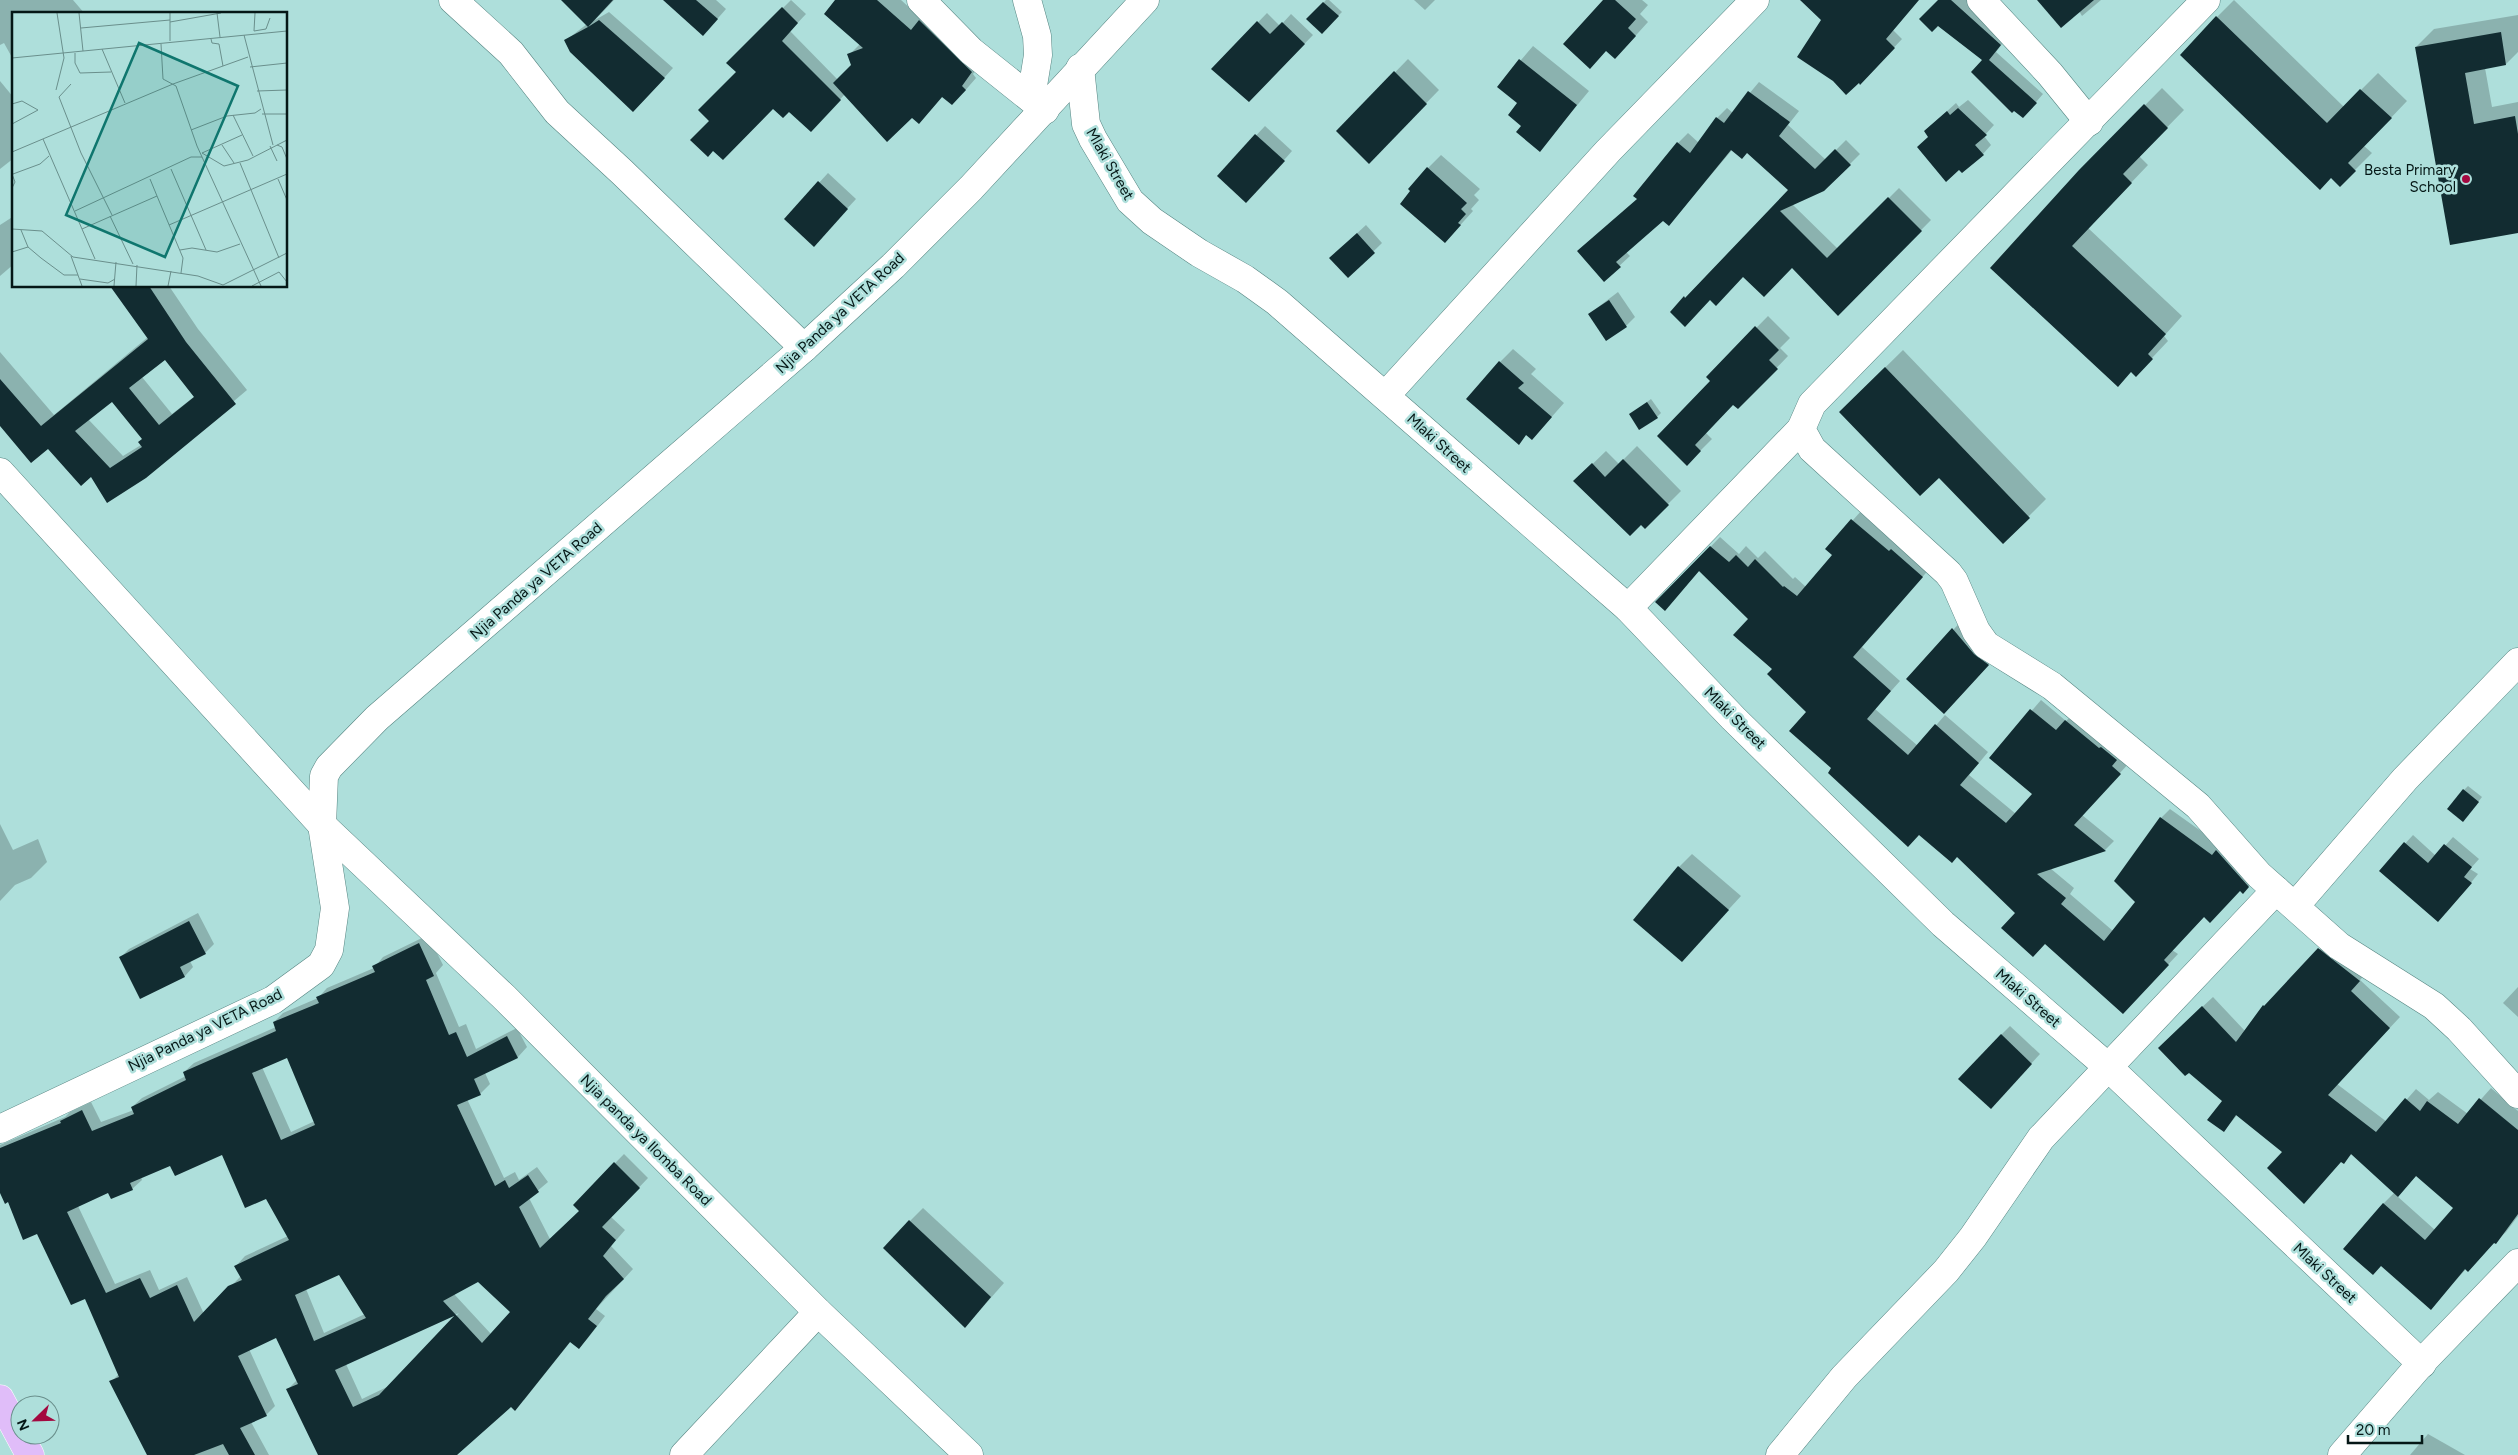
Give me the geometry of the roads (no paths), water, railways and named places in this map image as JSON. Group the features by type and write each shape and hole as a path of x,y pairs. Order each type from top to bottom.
{"highway":[{"path":"0,1399 30,1455"}],"street":[{"path":"454,0 511,53 557,112 622,172 804,348"},
{"path":"920,0 971,51 1038,104"},
{"path":"1027,0 1037,36 1038,104"},
{"name":"Njia Panda ya VETA Road","path":"0,1129 272,1000 320,965 329,950 335,908 322,825 322,786 329,767 377,718 804,348 893,266 1038,104 1080,68 1145,0"},
{"path":"1386,395 1608,151 1755,0"},
{"path":"1981,0 2050,74 2089,122"},
{"path":"1628,608 1801,429 1812,404 2206,0"},
{"name":"Mlaki Street","path":"1080,68 1086,124 1093,139 1136,206 1184,242 1245,279 1277,302 1386,395 1628,608 1733,718 1943,924 2108,1067 2422,1364"},
{"path":"1801,429 1812,449 1948,573 1954,581 1976,631 1986,645 2052,686 2198,806 2259,876 2339,946 2434,1006 2459,1029 2518,1094"},
{"name":"Njia panda ya Ilomba Road","path":"0,472 322,825 504,997 818,1312 969,1455"},
{"path":"1780,1455 1844,1377 1946,1271 1974,1237 2041,1138 2108,1067 2286,898 2518,662"},
{"path":"2342,1455 2483,1297 2518,1263"},
{"path":"684,1455 818,1312"}],"place":[{"name":"Besta Primary School","path":"2466,179"}]}
